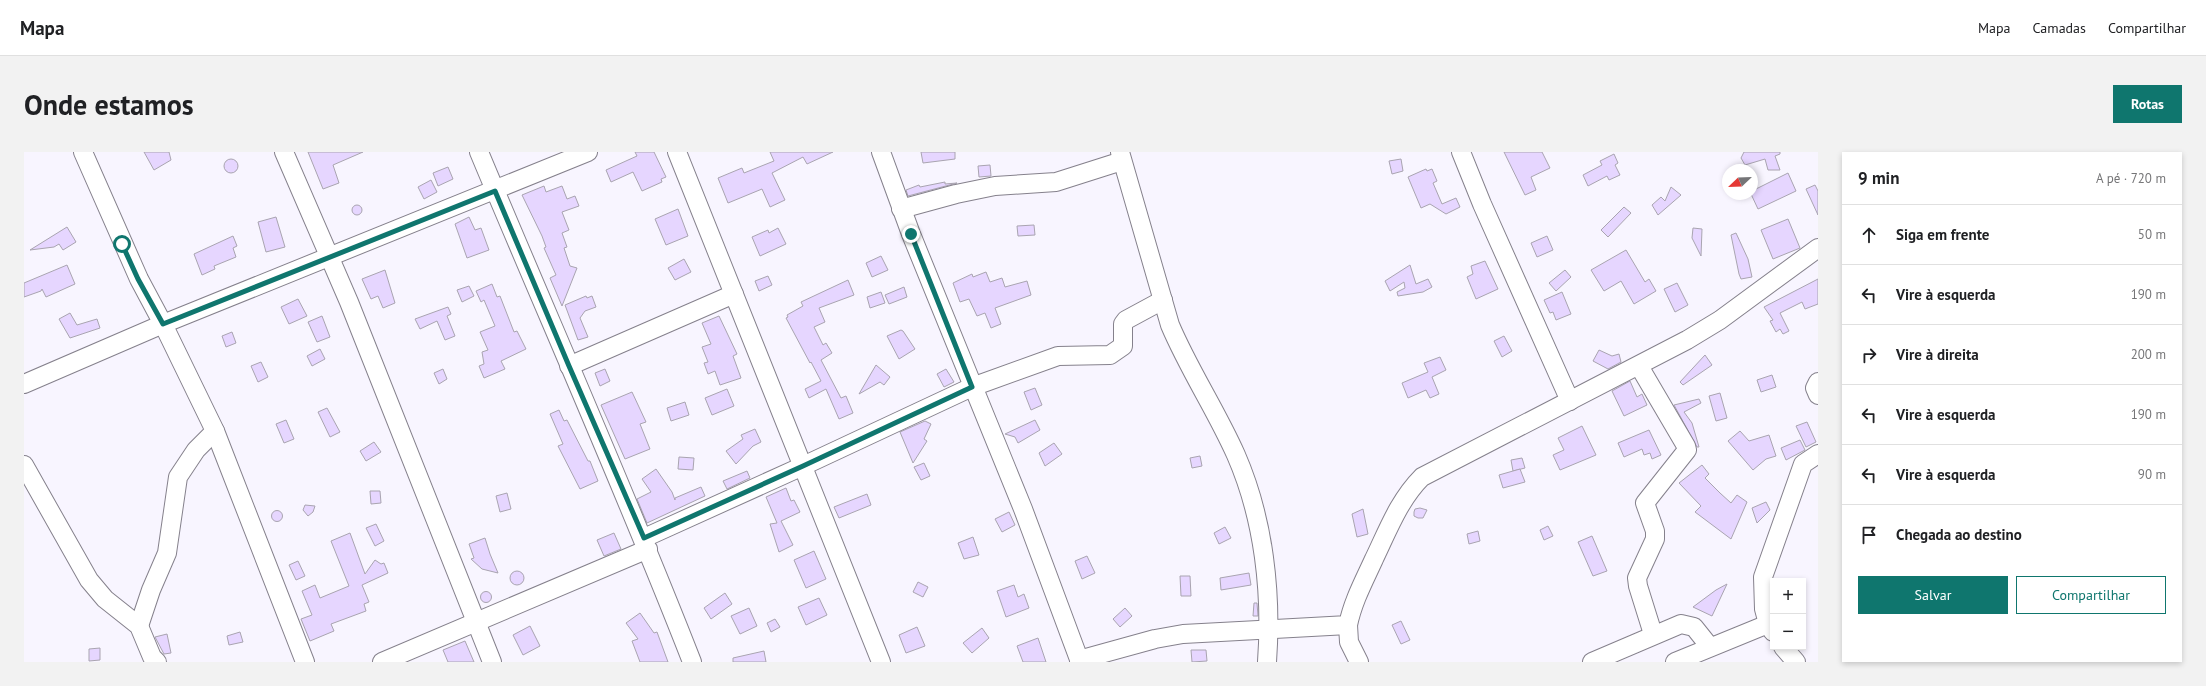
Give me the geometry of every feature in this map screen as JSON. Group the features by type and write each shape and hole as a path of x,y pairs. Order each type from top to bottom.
{"street":[{"path":"82,152 138,279 163,324 215,431 305,662"},
{"path":"284,152 330,257 492,662"},
{"path":"479,152 569,366 646,543 692,662"},
{"path":"24,384 163,324 495,191 588,152"},
{"path":"677,152 881,662"},
{"path":"881,152 972,387 1023,509 1080,661 1155,639 1183,634 1348,625"},
{"path":"1461,152 1482,204 1570,401"},
{"path":"902,209 956,194 995,186 1056,182 1121,156 1163,300 1181,351 1236,455 1252,500 1262,538 1269,629 1267,662"},
{"path":"1359,662 1349,642 1348,625 1351,609 1362,582 1399,507 1412,488 1422,477 1640,366 1720,320 1818,248"},
{"path":"569,366 734,294"},
{"path":"382,662 475,622 646,543 803,466 972,387 1058,356 1110,355 1123,346 1124,324 1126,320 1163,300"},
{"path":"1640,366 1687,450 1646,503 1655,531 1655,539 1637,578 1638,586 1653,634"},
{"path":"1818,382 1816,388 1818,395"},
{"path":"139,626 151,590 167,553 178,477 196,450 215,431"},
{"path":"1770,625 1764,609 1763,577 1803,464 1818,454"},
{"path":"24,465 89,580 105,599 139,626 152,657 157,662"},
{"path":"1592,662 1653,634 1681,624 1687,624 1694,627 1710,647"},
{"path":"1675,662 1710,647 1770,628"},
{"path":"1786,650 1796,662"}],"building":[{"path":"144,152 169,152 171,160 154,170"},
{"path":"308,152 363,152 333,165 339,183 323,189"},
{"path":"635,152 654,152 666,177 661,179 662,182 642,191 633,172 611,182 606,170 637,156"},
{"path":"770,152 833,152 807,164 803,157 772,173 785,200 770,207 762,189 728,203 718,178 742,168 744,173 774,161"},
{"path":"921,152 955,152 955,159 923,163"},
{"path":"1504,152 1542,152 1550,168 1531,177 1536,190 1525,195"},
{"path":"1744,152 1780,152 1780,154 1775,156 1780,170 1768,170 1765,159 1744,164 1741,158"},
{"path":"1614,154 1618,163 1615,165 1620,175 1609,180 1607,176 1588,186 1583,175 1602,165 1600,161"},
{"path":"228,159 234,159 238,163 238,169 234,173 228,173 224,169 224,163"},
{"path":"1401,159 1403,171 1392,174 1389,161"},
{"path":"990,165 991,176 979,177 978,166"},
{"path":"448,167 453,179 438,186 433,173"},
{"path":"1426,169 1427,171 1432,169 1437,181 1433,183 1442,204 1456,198 1460,207 1446,214 1430,204 1421,208 1408,177"},
{"path":"1788,173 1796,191 1758,209 1754,200 1758,200 1758,188"},
{"path":"431,180 437,192 424,199 418,187"},
{"path":"945,182 945,184 957,183 908,196 906,190 919,185 920,187"},
{"path":"1815,185 1818,191 1818,215 1806,189"},
{"path":"544,186 546,192 562,186 567,199 575,196 579,206 562,212 569,230 562,233 567,247 564,248 570,266 577,268 562,306 550,278 556,275 544,248 546,247 522,195"},
{"path":"1671,187 1681,195 1658,215 1652,205 1661,197 1665,201"},
{"path":"355,205 359,205 361,206 361,214 355,215 352,212 352,208"},
{"path":"1624,207 1631,213 1608,237 1601,230"},
{"path":"678,209 688,236 666,245 655,219"},
{"path":"276,217 285,247 266,252 258,222"},
{"path":"469,217 475,230 481,228 489,250 467,258 455,224"},
{"path":"1788,219 1800,248 1773,259 1761,230"},
{"path":"1034,225 1035,235 1018,236 1017,226"},
{"path":"67,227 76,242 63,250 59,244 54,247 30,250"},
{"path":"778,228 786,244 760,256 752,237 768,230 769,233"},
{"path":"1693,228 1702,229 1701,256 1692,238"},
{"path":"1736,233 1748,259 1752,277 1741,279 1739,274 1731,235"},
{"path":"233,236 237,246 233,248 236,257 214,266 215,269 202,275 194,254"},
{"path":"1547,236 1553,250 1537,257 1531,243"},
{"path":"1626,250 1645,282 1649,279 1656,291 1634,304 1621,281 1604,291 1591,270"},
{"path":"881,256 888,270 872,277 866,263"},
{"path":"684,259 691,272 675,280 668,268"},
{"path":"1485,261 1498,289 1476,299 1467,277 1473,274 1471,266"},
{"path":"67,265 75,284 46,297 42,289 41,291 24,297 24,283"},
{"path":"1410,265 1416,284 1428,279 1432,287 1423,292 1398,296 1397,292 1405,288 1404,282 1390,291 1385,281"},
{"path":"385,270 395,303 383,308 378,296 371,299 362,279"},
{"path":"1565,270 1571,277 1556,291 1549,283"},
{"path":"986,272 990,282 1002,278 1005,287 1027,281 1031,295 995,308 1001,324 991,328 985,313 977,316 969,299 960,302 953,283 972,274 973,277"},
{"path":"768,276 772,285 759,291 755,281"},
{"path":"1818,279 1818,304 1805,309 1802,302 1780,313 1789,331 1783,334 1780,329 1776,332 1770,321 1773,320 1764,307"},
{"path":"848,280 854,295 819,308 825,322 814,327 823,345 826,343 832,353 821,360 841,398 846,396 853,413 839,419 826,389 809,398 805,389 821,381 786,318 788,317 787,315 803,306 801,302"},
{"path":"1677,283 1688,305 1675,312 1664,289"},
{"path":"492,284 497,297 500,296 514,332 517,331 526,349 501,361 505,369 484,378 479,366 484,364 482,352 488,350 480,332 495,326 484,300 481,302 476,291"},
{"path":"469,286 474,296 462,302 457,290"},
{"path":"904,287 907,297 889,304 885,295"},
{"path":"881,292 885,303 870,308 867,297"},
{"path":"1562,292 1571,314 1556,320 1553,312 1550,313 1544,300"},
{"path":"586,296 587,298 592,296 596,307 585,311 580,318 588,337 578,340 565,305"},
{"path":"298,299 307,316 289,324 281,307"},
{"path":"448,307 451,314 447,316 455,336 445,340 437,321 420,329 415,319"},
{"path":"70,313 77,325 97,319 100,328 70,338 59,319"},
{"path":"322,316 330,337 317,342 308,322"},
{"path":"719,316 737,354 733,356 741,378 720,385 715,371 708,374 704,363 708,362 702,347 711,344 702,323"},
{"path":"901,330 915,349 899,359 887,336"},
{"path":"232,332 236,343 226,347 222,336"},
{"path":"1504,336 1512,351 1502,357 1494,341"},
{"path":"320,349 325,359 312,366 307,356"},
{"path":"1599,350 1612,356 1619,354 1621,362 1608,369 1593,361"},
{"path":"1705,355 1712,365 1683,385 1680,382"},
{"path":"1440,357 1446,370 1432,377 1439,394 1430,398 1426,390 1408,398 1402,383 1428,372 1424,363"},
{"path":"261,362 268,377 258,382 251,366"},
{"path":"876,365 890,377 884,385 880,382 859,394"},
{"path":"443,369 447,379 439,384 434,373"},
{"path":"605,369 610,381 600,386 595,373"},
{"path":"946,369 954,382 944,387 937,374"},
{"path":"1772,375 1776,387 1761,392 1757,380"},
{"path":"1630,381 1637,397 1642,394 1647,405 1624,416 1612,391"},
{"path":"1035,388 1042,405 1031,410 1024,392"},
{"path":"727,389 734,406 712,415 705,398"},
{"path":"632,392 646,422 640,424 650,449 625,459 601,405"},
{"path":"1720,393 1727,418 1716,421 1709,396"},
{"path":"1699,399 1701,403 1684,412 1692,423 1699,447 1697,447 1674,405"},
{"path":"685,402 689,415 671,421 667,408"},
{"path":"327,408 340,432 330,437 318,412"},
{"path":"559,410 564,421 567,420 588,461 590,461 598,481 580,489 558,446 563,444 550,414"},
{"path":"286,420 294,439 284,443 276,424"},
{"path":"1035,420 1040,430 1018,443 1015,437 1005,434"},
{"path":"925,421 931,424 924,439 927,441 913,463 900,432"},
{"path":"1807,422 1816,442 1806,447 1796,426"},
{"path":"1582,426 1596,455 1560,470 1553,455 1564,450 1558,438"},
{"path":"755,429 761,442 753,446 736,464 726,451 743,439 741,435"},
{"path":"1649,430 1661,455 1652,459 1650,453 1644,455 1642,449 1624,457 1618,443"},
{"path":"1740,431 1749,441 1769,435 1776,456 1766,459 1753,470 1728,441"},
{"path":"1800,440 1805,450 1786,460 1781,448"},
{"path":"374,442 381,452 366,461 360,451"},
{"path":"1054,443 1062,454 1045,466 1039,453"},
{"path":"1200,456 1202,466 1192,468 1190,458"},
{"path":"679,457 694,458 693,470 678,469"},
{"path":"1522,458 1525,468 1513,471 1511,460"},
{"path":"924,463 930,476 921,480 914,467"},
{"path":"1702,465 1709,474 1705,478 1731,503 1737,495 1747,502 1731,539 1695,512 1701,506 1679,483"},
{"path":"656,469 672,492 675,500 675,498 701,487 705,496 647,523 637,499 651,492 642,479"},
{"path":"1520,469 1525,482 1503,488 1499,475"},
{"path":"747,471 750,478 727,489 723,481"},
{"path":"786,488 791,501 794,500 800,512 781,521 793,545 779,552 770,524 777,523 766,497"},
{"path":"370,491 380,491 381,503 371,504"},
{"path":"507,493 511,509 500,512 496,496"},
{"path":"867,494 871,505 839,518 834,507"},
{"path":"1766,502 1770,510 1757,523 1752,508"},
{"path":"305,505 315,506 313,512 308,516 303,510"},
{"path":"1420,508 1427,510 1423,518 1414,516 1415,509"},
{"path":"1363,509 1368,534 1357,537 1352,514"},
{"path":"277,510 281,512 283,516 281,520 277,522 273,520 271,516 273,512"},
{"path":"1009,512 1015,525 1002,532 995,519"},
{"path":"376,524 384,541 375,546 366,528"},
{"path":"1548,526 1553,536 1544,540 1540,530"},
{"path":"1225,527 1231,538 1219,544 1214,533"},
{"path":"1478,531 1480,541 1469,544 1467,534"},
{"path":"350,533 365,574 375,560 381,564 384,563 388,573 362,585 369,602 364,604 366,611 331,624 334,631 310,641 301,619 312,615 302,591 315,585 320,598 349,586 331,541"},
{"path":"614,533 621,549 604,556 597,540"},
{"path":"1592,536 1607,571 1593,576 1578,542"},
{"path":"973,537 979,555 964,559 958,543"},
{"path":"485,538 498,573 482,569 471,559 474,558 469,544"},
{"path":"814,551 826,579 806,588 794,560"},
{"path":"1087,556 1095,573 1082,579 1075,561"},
{"path":"298,561 305,576 296,580 289,565"},
{"path":"514,571 520,571 524,575 524,581 520,585 514,585 510,581 510,575"},
{"path":"1249,573 1251,585 1221,590 1220,578"},
{"path":"1180,576 1190,576 1191,596 1181,596"},
{"path":"918,582 928,587 923,597 913,592"},
{"path":"1727,584 1712,616 1693,607 1716,590"},
{"path":"1014,585 1018,597 1024,594 1029,608 1006,617 997,591"},
{"path":"484,592 488,592 490,593 490,601 484,602 481,599 481,595"},
{"path":"725,593 732,604 711,619 704,608"},
{"path":"819,598 827,615 806,625 798,607"},
{"path":"1254,603 1257,603 1258,616 1253,616"},
{"path":"749,608 757,626 740,634 731,616"},
{"path":"1125,608 1132,616 1120,627 1113,619"},
{"path":"640,613 654,633 657,632 668,662 640,662 632,641 638,639 626,623"},
{"path":"775,619 780,627 771,632 767,623"},
{"path":"1401,621 1410,640 1401,644 1392,625"},
{"path":"530,626 540,646 523,655 513,635"},
{"path":"917,627 925,646 906,653 899,635"},
{"path":"982,628 989,638 972,653 963,643"},
{"path":"240,632 243,642 229,645 227,636"},
{"path":"167,634 171,653 164,654 155,637"},
{"path":"1038,638 1046,662 1023,662 1017,646"},
{"path":"465,641 474,662 448,662 443,650"},
{"path":"100,648 100,660 89,661 89,649"},
{"path":"1191,650 1206,650 1207,661 1192,662"},
{"path":"764,651 766,662 733,662 733,658"}],"route":[{"path":"122,244 138,279 163,324 495,191 644,538 972,387 911,234"}]}
